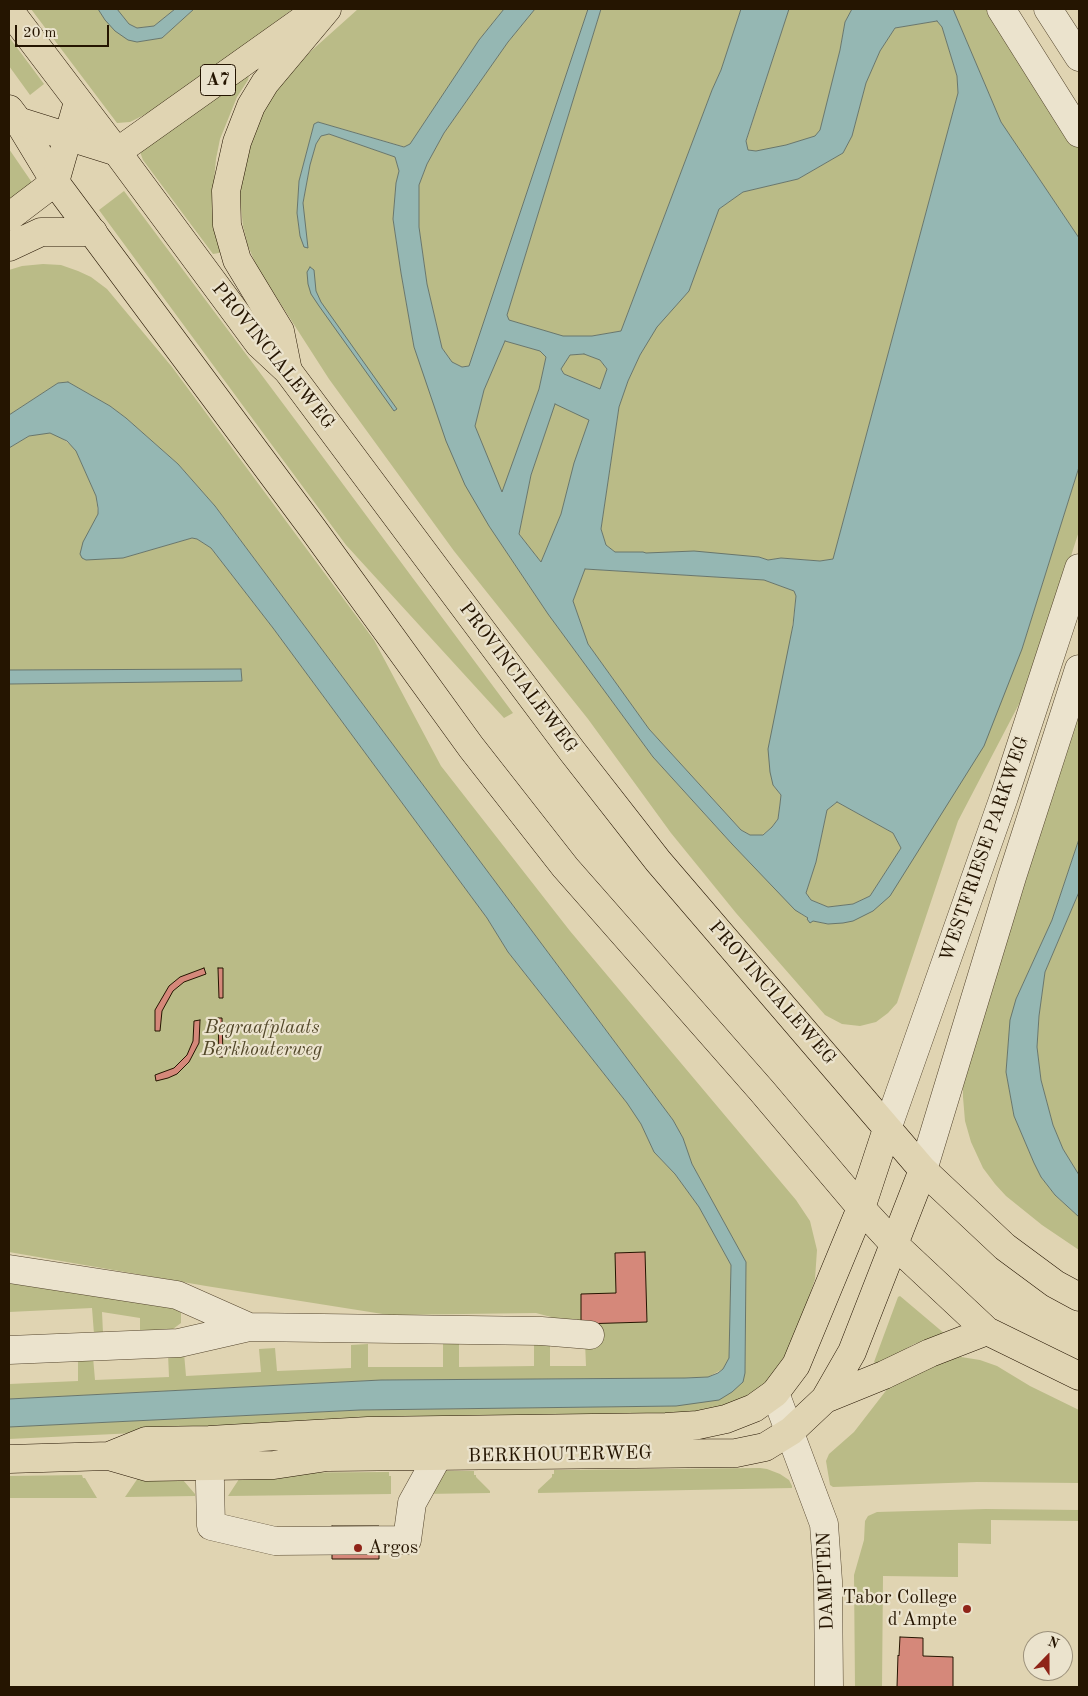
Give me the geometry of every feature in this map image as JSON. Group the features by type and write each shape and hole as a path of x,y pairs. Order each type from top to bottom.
{"main road":[{"name":"A7","path":"117,152 319,9"},
{"path":"288,371 280,331 237,260 227,225 226,192 237,142 251,106 265,82 327,9"},
{"name":"PROVINCIALEWEG","path":"9,10 259,344 288,371 572,751 658,862 923,1170 1005,1247 1055,1284 1079,1297"},
{"path":"9,217 55,182 78,102"},
{"path":"13,115 68,137 117,152"},
{"path":"13,115 55,182 313,529 471,746 565,867 894,1244 987,1331 1079,1376"},
{"path":"9,247 41,232 93,232"},
{"name":"BERKHOUTERWEG","path":"9,1459 110,1456 147,1467 210,1453 368,1431 666,1427 698,1425 726,1420 754,1408 776,1393 796,1365 861,1208 888,1129"},
{"name":"BERKHOUTERWEG","path":"210,1453 274,1465 327,1457 736,1453 765,1447 791,1431 825,1399 852,1352 923,1170"},
{"path":"825,1399 884,1375 930,1352 987,1331"}],"street":[{"path":"1001,9 1072,102 1079,133"},
{"path":"1048,9 1079,57"},
{"name":"WESTFRIESE PARKWEG","path":"888,1129 1013,771 1079,568"},
{"name":"WESTFRIESE PARKWEG","path":"923,1170 1012,876 1079,669"},
{"path":"9,1269 177,1295 249,1327"},
{"path":"9,1350 179,1343 249,1327 541,1331 590,1335"},
{"name":"DAMPTEN","path":"776,1393 824,1524 828,1581 829,1687"},
{"path":"210,1453 211,1526 275,1541 407,1540 412,1503 438,1456"}],"green space":[{"path":"31,9 98,9 105,20 137,42 162,38 194,9 293,9 162,106 130,122 117,123"},
{"path":"117,9 175,9 154,26 137,28 129,24"},
{"path":"358,9 504,9 479,40 410,144 405,147 318,122 314,124 299,181 297,213 300,236 310,165 316,144 321,136 329,134 395,157 399,171 393,219 414,347 431,392 489,526 548,614 653,757 732,844 801,914 813,921 828,924 873,911 1022,649 1079,467 1079,531 1031,681 958,821 897,1003 876,1022 860,1026 842,1024 825,1015 736,913 671,833 588,719 454,551 329,379 257,267 248,246 243,226 239,174 242,155 271,94 310,52"},
{"path":"535,9 588,9 469,366 462,367 452,362 442,348 427,284 419,227 419,185 427,164 444,133 508,42"},
{"path":"601,9 741,9 721,70 621,331 592,336 562,336 509,320 507,315"},
{"path":"789,9 852,9 845,22 820,130 816,136 786,145 767,150 748,150 746,142"},
{"path":"953,9 989,9 1061,117 1079,149 1079,238 1001,122"},
{"path":"937,21 942,27 957,76 958,93 833,559 820,561 781,558 768,560 759,557 615,552 606,545 601,529 619,407 640,355 656,327 689,291 719,209 743,192 798,179 843,153 852,136 866,83 880,51 895,28"},
{"path":"9,37 44,84 30,95 9,66"},
{"path":"249,75 248,80 237,97 220,139 213,191 222,251 213,254 143,160 140,152"},
{"path":"9,149 33,184 9,202"},
{"path":"124,191 513,713 504,718 346,545 99,210"},
{"path":"61,265 78,271 91,277 107,289 172,367 374,640 441,766 570,931 796,1200 810,1221 817,1250 815,1279 792,1347 778,1370 762,1388 710,1414 368,1422 9,1439 9,1427 360,1410 676,1406 745,1373 746,1262 692,1164 683,1138 673,1120 215,506 178,464 126,418 110,406 68,382 58,383 9,415 9,270 22,266"},
{"path":"505,341 540,351 546,357 539,389 502,493 475,426 484,390"},
{"path":"584,354 600,360 607,369 600,389 564,374 561,368 570,355"},
{"path":"555,403 589,420 574,464 561,514 541,562 519,534 531,475"},
{"name":"Begraafplaats Berkhouterweg","path":"50,433 59,436 72,446 96,496 98,514 81,549 84,559 123,558 192,538 211,548 273,628 487,918 508,952 627,1103 641,1124 654,1152 675,1174 699,1207 731,1265 729,1358 723,1369 708,1377 685,1378 381,1380 9,1399 9,1384 78,1381 78,1358 93,1357 95,1380 169,1377 168,1354 184,1353 186,1376 261,1372 259,1349 275,1348 277,1371 351,1368 351,1345 368,1344 368,1367 443,1367 443,1344 459,1343 459,1367 534,1366 534,1343 550,1343 550,1366 586,1366 585,1342 577,1327 577,1319 552,1319 551,1317 536,1313 389,1315 9,1252 9,684 242,680 241,669 9,670 9,448 29,436"},
{"path":"585,569 764,580 794,591 796,596 773,785 781,795 780,804 778,819 762,835 750,835 741,830 649,729 588,644 573,601"},
{"path":"1079,698 1079,839 1052,920 1016,999 1009,1035 1006,1072 1014,1116 1041,1177 1055,1195 1079,1217 1079,1250 1042,1225 1006,1196 983,1168 971,1142 965,1121 963,1078"},
{"path":"837,802 893,833 901,848 870,896 853,904 828,907 811,900 806,893 816,862 827,810"},
{"path":"1079,892 1079,1175 1063,1149 1053,1125 1041,1080 1037,1047 1045,972"},
{"path":"9,1282 170,1308 172,1306 181,1313 181,1323 173,1329 140,1331 140,1318 102,1312 103,1333 94,1334 92,1308 9,1312"},
{"path":"900,1296 945,1334 914,1344 876,1364 874,1362"},
{"path":"961,1357 980,1360 997,1366 1030,1386 1079,1410 1079,1483 977,1482 833,1487 830,1485 826,1461 829,1454 854,1432 888,1388 946,1358"},
{"path":"760,1468 780,1474 789,1480 792,1488 538,1493 538,1490 552,1477 554,1470"},
{"path":"439,1471 474,1471 474,1475 490,1493 424,1494"},
{"path":"389,1472 389,1476 391,1476 391,1494 228,1496 243,1473"},
{"path":"82,1475 97,1498 9,1498 9,1476"},
{"path":"138,1478 183,1478 195,1496 125,1497"},
{"path":"986,1509 1079,1510 1079,1521 991,1520 991,1544 958,1543 958,1577 883,1576 882,1687 855,1687 854,1575 864,1540 865,1521 868,1516 877,1512"}],"water":[{"path":"98,9 117,9 129,24 137,28 154,26 175,9 194,9 162,38 137,42 128,40 115,31"},
{"path":"504,9 535,9 508,42 444,133 427,164 419,185 419,227 427,284 442,348 452,362 462,367 469,366 588,9 601,9 507,315 509,320 563,336 592,336 621,331 721,70 741,9 789,9 746,141 748,150 756,151 786,145 815,136 820,130 845,22 852,9 953,9 1001,122 1079,238 1079,467 1022,649 984,746 890,896 873,911 853,921 828,924 813,921 810,923 808,918 795,910 732,844 653,757 548,614 489,526 465,485 446,441 414,347 393,219 399,171 395,157 329,134 321,136 316,144 310,165 303,203 308,248 304,247 300,236 297,213 299,181 314,124 318,122 404,147 410,144 479,40","holes":["937,21 942,27 957,76 958,93 833,559 820,561 781,558 768,560 759,557 694,551 615,552 606,545 601,529 619,407 640,355 657,327 689,291 719,209 743,192 798,179 843,153 852,136 866,83 880,51 895,28","505,341 540,351 546,357 539,389 502,492 475,426 484,390","584,354 600,360 607,369 600,389 564,374 561,369 570,355","555,404 589,420 574,463 561,514 541,562 519,534 531,475","585,569 764,580 794,591 796,596 793,625 768,749 773,785 781,795 778,819 772,827 763,835 750,835 741,830 649,729 588,644 573,601","837,802 893,833 901,848 870,896 853,904 828,907 811,900 806,893 816,862 827,810"]},
{"path":"310,267 314,270 316,291 321,302 397,409 394,411 311,294 307,272"},
{"path":"68,382 110,406 126,418 178,464 215,506 673,1120 683,1138 692,1164 746,1262 745,1373 743,1382 732,1392 719,1400 676,1406 360,1410 9,1427 9,1399 381,1380 708,1377 723,1369 729,1358 731,1265 699,1207 675,1174 654,1152 641,1124 627,1103 508,952 487,918 273,628 211,548 192,538 123,558 86,560 82,558 80,554 83,542 98,514 98,508 96,496 76,451 67,441 50,433 29,436 9,448 9,415 58,383"},
{"path":"241,669 242,681 9,684 9,670"},
{"path":"1079,839 1079,892 1045,972 1037,1047 1041,1080 1053,1125 1063,1149 1079,1175 1079,1217 1055,1195 1041,1177 1014,1116 1006,1072 1010,1020 1016,999 1052,920"}],"building":[{"path":"204,968 206,974 184,982 173,991 162,1011 160,1031 155,1031 155,1010 169,986 180,977"},
{"path":"218,968 223,968 223,998 219,998"},
{"path":"218,1018 222,1018 223,1057 219,1057"},
{"path":"200,1020 199,1043 189,1062 177,1074 156,1081 155,1075 174,1068 187,1055 193,1041 194,1021"},
{"path":"645,1252 647,1322 581,1324 581,1294 616,1293 615,1253"},
{"path":"332,1526 379,1526 379,1559 332,1559"},
{"path":"900,1637 923,1638 923,1656 953,1657 953,1687 897,1687"}],"place":[{"name":"Argos","path":"358,1548"},
{"name":"Tabor College d'Ampte","path":"967,1609"}]}
